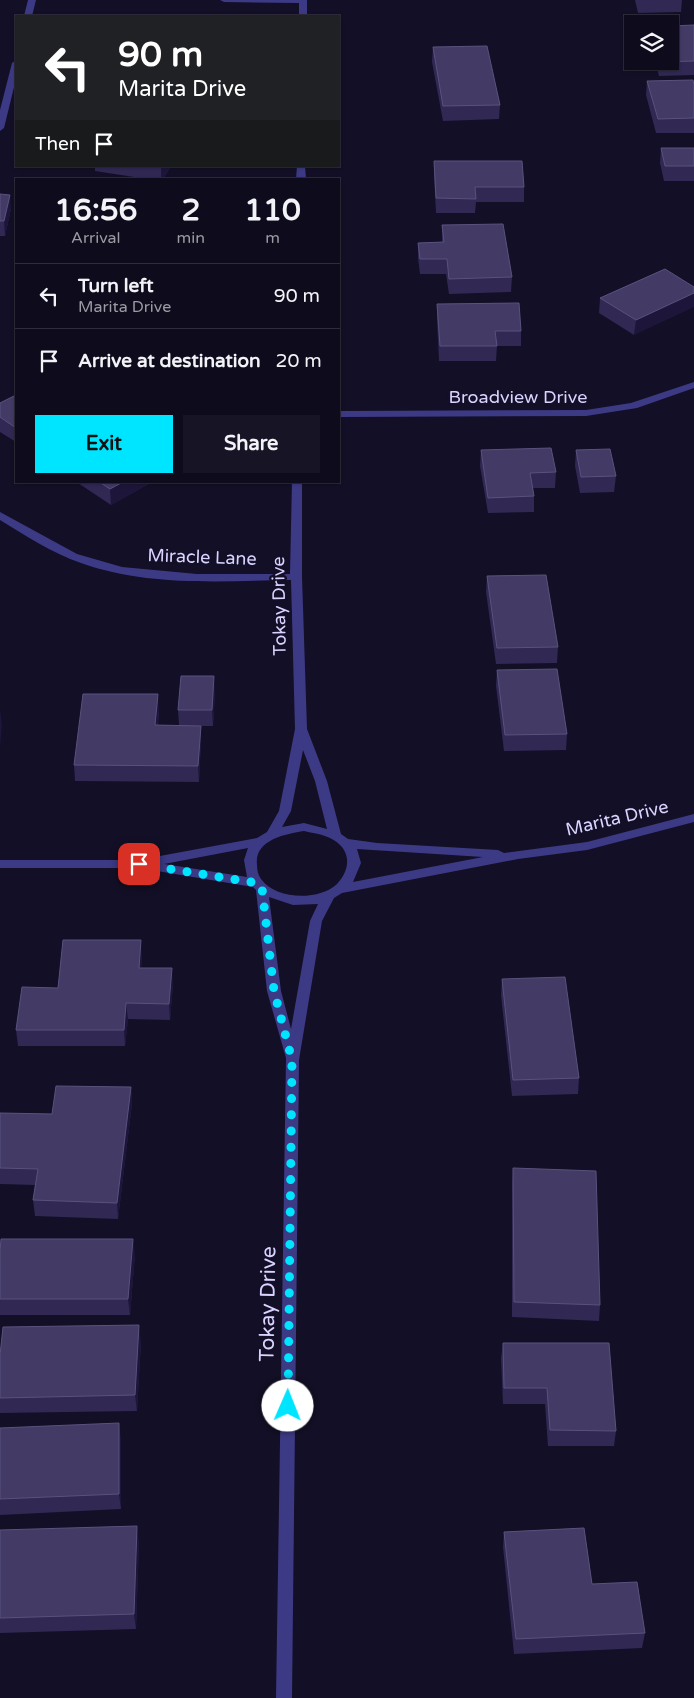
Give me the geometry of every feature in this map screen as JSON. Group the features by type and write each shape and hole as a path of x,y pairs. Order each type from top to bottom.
{"street":[{"path":"28,15 32,0"},
{"path":"224,0 303,1 303,15"},
{"path":"0,128 15,66"},
{"name":"Broadview Drive","path":"340,414 586,414 633,406 694,384"},
{"name":"Tokay Drive","path":"272,834 285,811 301,729 296,577 297,483"},
{"name":"Miracle Lane","path":"0,515 38,540 98,565 166,577 296,577"},
{"name":"Tokay Drive","path":"301,729 321,782 335,834"},
{"name":"Marita Drive","path":"342,889 518,855 587,846 694,818"},
{"path":"0,864 139,864 259,842 287,828 304,827 320,829 335,834 347,843 354,854 356,866 352,878 342,889 328,897 311,901 292,901 275,896 259,886 252,877 249,865 251,853 259,842"},
{"name":"Marita Drive","path":"347,843 377,847 518,855"},
{"path":"139,864 259,886"},
{"name":"Tokay Drive","path":"259,886 274,991 292,1060"},
{"name":"Tokay Drive","path":"284,1698 292,1060 316,921 328,897"}],"building":[{"path":"694,25 694,61 679,61 679,26"},
{"path":"487,46 500,105 443,106 433,47"},
{"path":"693,80 694,118 658,119 647,81"},
{"path":"661,148 694,148 694,166 665,166"},
{"path":"434,161 522,161 524,187 475,187 476,199 436,198"},
{"path":"0,194 10,195 4,221 0,221"},
{"path":"503,224 512,277 449,279 447,259 420,259 418,243 444,242 442,225"},
{"path":"665,269 694,287 694,293 636,320 600,298"},
{"path":"519,303 521,331 495,331 497,346 440,346 437,304"},
{"path":"15,396 15,427 0,417 0,403"},
{"path":"551,448 556,472 530,473 534,496 488,498 481,450"},
{"path":"610,449 616,476 581,477 576,450"},
{"path":"101,483 121,483 110,489"},
{"path":"546,575 558,647 497,648 487,576"},
{"path":"557,669 567,734 505,735 497,670"},
{"path":"181,676 214,676 212,710 178,710"},
{"path":"83,694 158,694 155,725 201,726 198,766 74,765"},
{"path":"63,940 141,940 139,968 172,968 169,1004 126,1003 124,1030 16,1030 22,987 58,988"},
{"path":"565,977 579,1078 513,1080 502,979"},
{"path":"56,1086 131,1087 117,1203 33,1200 38,1169 0,1168 0,1113 52,1114"},
{"path":"513,1168 596,1171 600,1305 514,1302"},
{"path":"1,1239 133,1239 128,1299 0,1299"},
{"path":"139,1325 135,1395 0,1398 0,1355 3,1327"},
{"path":"503,1343 609,1343 616,1431 550,1430 547,1388 504,1388"},
{"path":"119,1423 119,1494 0,1499 0,1428"},
{"path":"137,1526 134,1614 0,1618 0,1530"},
{"path":"584,1528 592,1584 637,1582 645,1633 516,1639 504,1532"}],"route":[{"path":"139,864 257,883 262,888 274,991 292,1060 288,1406"}]}
